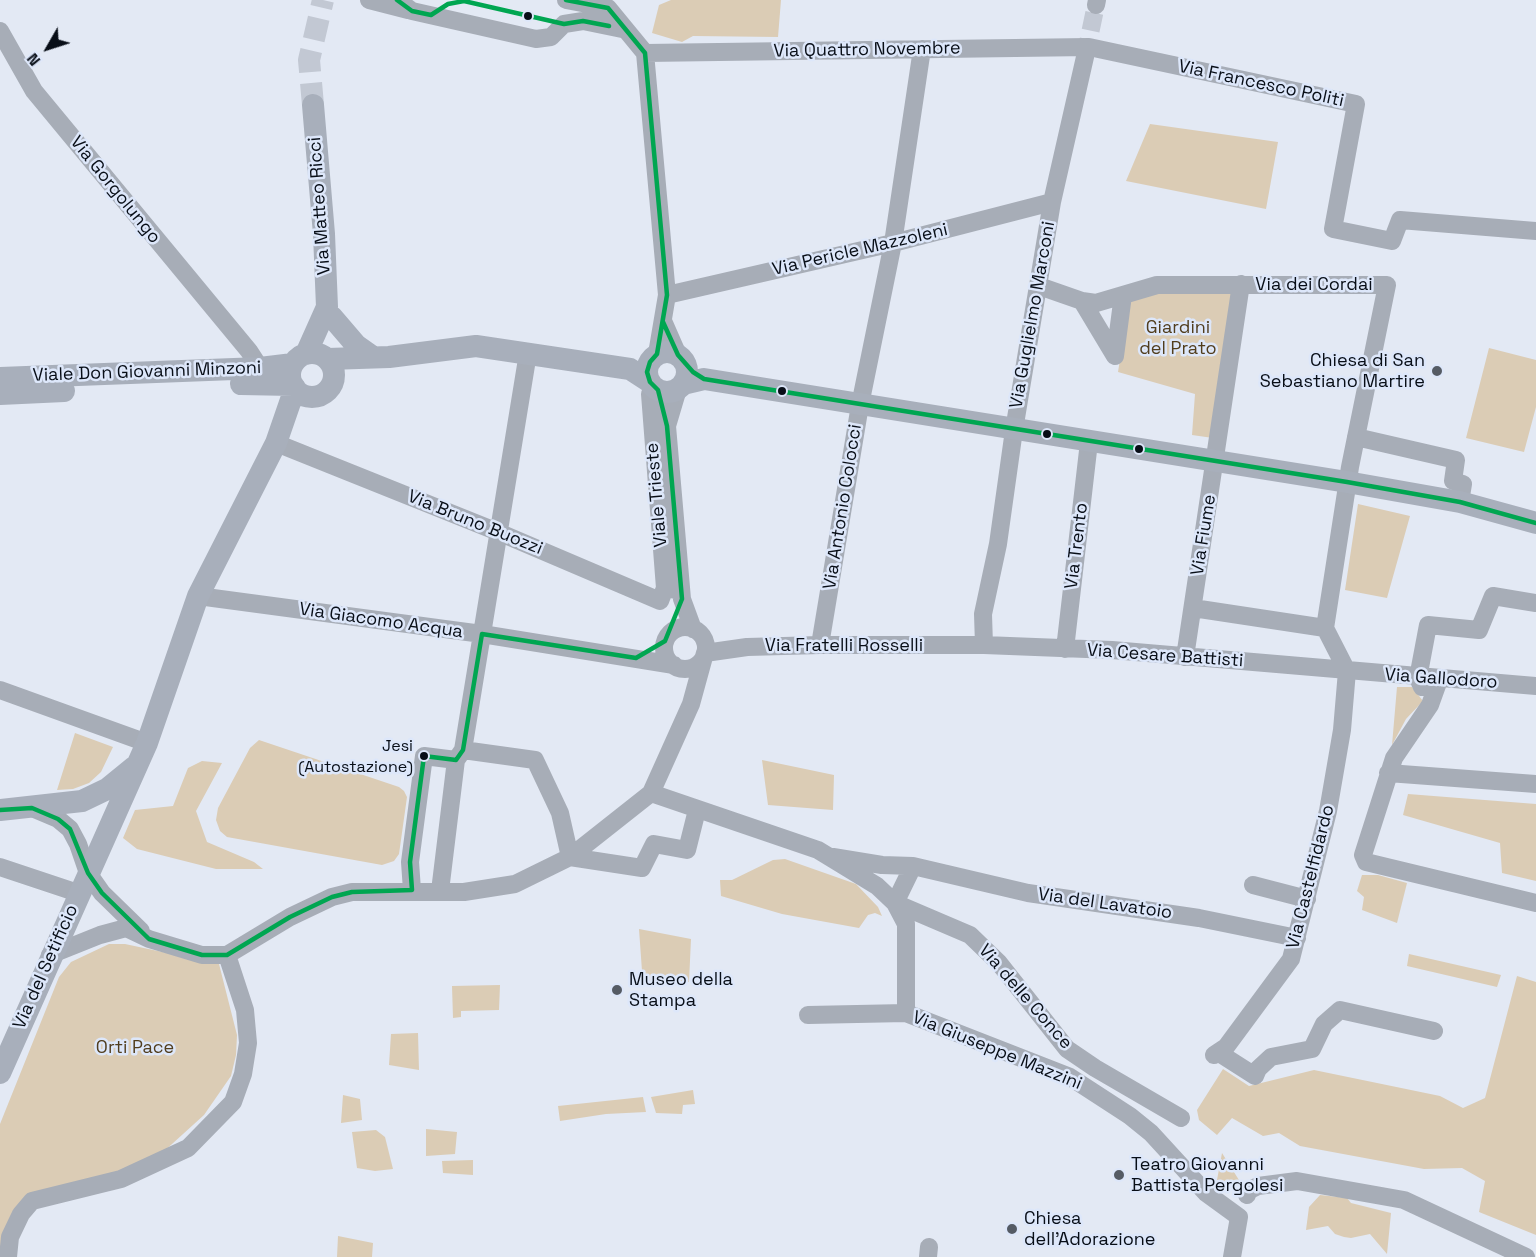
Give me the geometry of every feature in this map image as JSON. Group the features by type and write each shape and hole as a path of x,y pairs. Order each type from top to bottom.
{"main road":[{"name":"Via Matteo Ricci","path":"198,596 311,373 329,312 313,105"},
{"path":"329,312 356,345 381,357"},
{"name":"Viale Don Giovanni Minzoni","path":"0,378 311,373 381,357 476,346 666,374 1214,463 1347,482 1461,494 1536,523"},
{"path":"251,374 272,398 281,429"},
{"name":"Viale Don Giovanni Minzoni","path":"0,394 251,374"},
{"name":"Via del Setificio","path":"0,1073 50,955 147,743 198,596"},
{"path":"0,810 32,808 82,801 94,797 138,764"}],"street":[{"path":"369,0 536,39 551,37 564,24 583,21 622,29"},
{"path":"397,0 412,11"},
{"path":"566,0 608,8 618,18 622,29 645,53"},
{"name":"Via Gorgolungo","path":"0,31 34,91 240,343 251,374"},
{"name":"Via Quattro Novembre","path":"645,53 922,49 1087,52"},
{"name":"Via Antonio Colocci","path":"820,645 860,405 893,243 922,49"},
{"name":"Via Guglielmo Marconi","path":"984,645 983,614 998,544 1014,430 1052,202 1087,52"},
{"name":"Via Francesco Politi","path":"1087,52 1356,104 1333,229 1392,241 1400,220 1536,231"},
{"name":"Viale Trieste","path":"645,53 667,295 663,322 676,592 667,638"},
{"name":"Via Pericle Mazzoleni","path":"667,295 893,243 1052,202"},
{"name":"Via Fiume","path":"1185,657 1241,284"},
{"name":"Via dei Cordai","path":"1039,286 1082,301 1096,303 1157,285 1387,285 1356,437"},
{"path":"1082,301 1115,356 1123,295"},
{"path":"440,891 459,755 482,634 528,354"},
{"name":"Viale Trieste","path":"666,374 649,398 676,592 693,629"},
{"name":"Via Bruno Buozzi","path":"281,429 498,532 660,601 676,592"},
{"path":"1347,671 1325,628 1356,437 1456,460 1453,481 1461,494"},
{"name":"Via Trento","path":"1065,650 1089,442"},
{"name":"Via Giacomo Acqua","path":"198,596 482,634 636,658 677,667"},
{"path":"1430,705 1418,678 1428,625 1479,630 1493,596 1536,603"},
{"path":"1193,608 1325,628"},
{"path":"50,955 100,935 126,928 149,939 202,955 227,955 246,946 290,918 332,897 352,892 412,890 464,892 514,884 570,857 651,794 691,704 705,653 704,639 693,629 680,628 636,658"},
{"path":"667,638 665,654 690,687 691,704"},
{"name":"Via Fratelli Rosselli","path":"677,667 698,664 705,653 747,647 984,645"},
{"name":"Via Cesare Battisti","path":"984,645 1185,657 1347,671"},
{"name":"Via Gallodoro","path":"1347,671 1536,686"},
{"name":"Via Castelfidardo","path":"1347,671 1342,730 1329,811 1291,959 1217,1054 1255,1076 1258,1069 1271,1057 1312,1049 1324,1024 1340,1010 1434,1031"},
{"path":"1439,680 1430,705 1394,758 1364,855 1366,862 1536,903"},
{"path":"0,690 147,743"},
{"path":"412,890 410,862 424,756 459,755 535,760 560,813 570,857"},
{"path":"1388,773 1536,784"},
{"name":"Via Giuseppe Mazzini","path":"651,794 833,857 877,886 895,903 906,924 906,1013 1070,1077 1151,1133 1190,1178 1245,1202"},
{"path":"32,808 58,819 70,829 78,844 83,883"},
{"path":"570,857 642,868 654,844 687,850 697,810"},
{"name":"Via del Lavatoio","path":"833,857 882,865 913,866 1028,893 1199,918 1297,938"},
{"path":"895,903 913,866"},
{"path":"0,867 83,883 102,893 149,939"},
{"path":"1253,885 1307,898"},
{"name":"Via delle Conce","path":"895,903 970,935 999,963 1067,1049 1095,1068 1182,1118"},
{"path":"8,1257 10,1237 21,1214 32,1201 121,1179 188,1148 233,1102 243,1074 248,1043 245,1010 227,955"},
{"path":"808,1015 906,1013"},
{"path":"1232,1257 1245,1202 1258,1186 1298,1181 1404,1200 1526,1257"}],"green space":[{"path":"671,0 781,0 778,37 693,36 682,42 652,33 659,5"},
{"path":"1150,124 1278,142 1266,209 1126,181"},
{"name":"Giardini del Prato","path":"1157,288 1235,289 1213,438 1192,435 1195,394 1118,372 1130,296"},
{"path":"1489,348 1536,360 1536,407 1524,452 1466,438"},
{"path":"1358,504 1410,516 1387,598 1345,590"},
{"path":"1397,687 1412,687 1423,701 1406,719 1392,745"},
{"path":"75,733 113,747 101,772 89,783 73,789 57,790"},
{"path":"259,740 399,787 404,791 407,797 399,854 394,861 382,865 227,837 220,831 216,820 218,808 250,748"},
{"path":"762,760 834,775 833,810 768,805"},
{"path":"202,761 222,763 196,811 207,842 254,862 263,869 216,869 137,849 123,838 135,810 173,806 188,768"},
{"path":"1408,794 1536,804 1536,881 1502,873 1500,843 1403,815"},
{"path":"785,859 856,884 878,907 882,916 875,913 868,915 859,928 782,914 721,896 720,880 732,880 773,860"},
{"path":"1362,875 1378,875 1407,883 1397,923 1362,910 1364,897 1357,891"},
{"path":"639,929 691,939 689,982 643,985"},
{"name":"Orti Pace","path":"109,944 125,944 219,964 237,1035 236,1055 231,1076 204,1115 161,1154 122,1173 31,1195 0,1257 0,1124 59,977 71,962"},
{"path":"1409,954 1501,975 1497,987 1407,966"},
{"path":"1517,976 1536,982 1536,1235 1479,1212 1485,1181 1462,1168 1424,1169 1300,1146 1279,1133 1263,1136 1232,1118 1217,1135 1199,1120 1197,1110 1223,1069 1249,1086 1314,1070 1440,1096 1463,1108 1485,1098"},
{"path":"500,985 499,1010 461,1011 461,1017 453,1018 452,986"},
{"path":"418,1033 419,1070 389,1065 391,1034"},
{"path":"693,1090 695,1104 683,1105 682,1114 656,1113 651,1097"},
{"path":"343,1095 360,1099 362,1120 341,1123"},
{"path":"643,1097 646,1112 606,1114 560,1121 558,1106"},
{"path":"426,1129 457,1132 455,1154 426,1156"},
{"path":"376,1130 385,1137 393,1169 375,1171 357,1168 352,1132"},
{"path":"1222,1153 1244,1188 1217,1180"},
{"path":"473,1160 473,1175 443,1173 442,1161"},
{"path":"1320,1195 1347,1198 1351,1203 1391,1213 1387,1254 1370,1234 1344,1237 1335,1234 1328,1226 1306,1230 1309,1207"},
{"path":"338,1236 373,1243 372,1257 337,1257"}],"tunnel":[{"path":"313,105 309,60 323,0"},
{"path":"1085,57 1096,5"}],"transit line":[{"path":"397,0 412,11 431,15 448,4 464,1 564,24 583,21 609,26"},
{"path":"0,810 32,808 58,819 70,829 88,873 102,893 149,939 202,955 227,955 290,917 332,897 352,892 412,890 410,862 424,756 456,760 463,750 482,634 636,658 665,641 682,599 667,426 658,390 650,382 647,372 650,362 657,354 667,295 645,53 608,8 566,0"},
{"path":"663,322 678,355 693,372 704,379 1347,482 1460,502 1536,523"}],"place":[{"name":"Chiesa di San Sebastiano Martire","path":"1437,371"},
{"name":"Jesi (Autostazione)","path":"424,756"},
{"name":"Museo della Stampa","path":"617,990"},
{"name":"Teatro Giovanni Battista Pergolesi","path":"1119,1175"},
{"name":"Chiesa dell'Adorazione","path":"1012,1229"}]}
